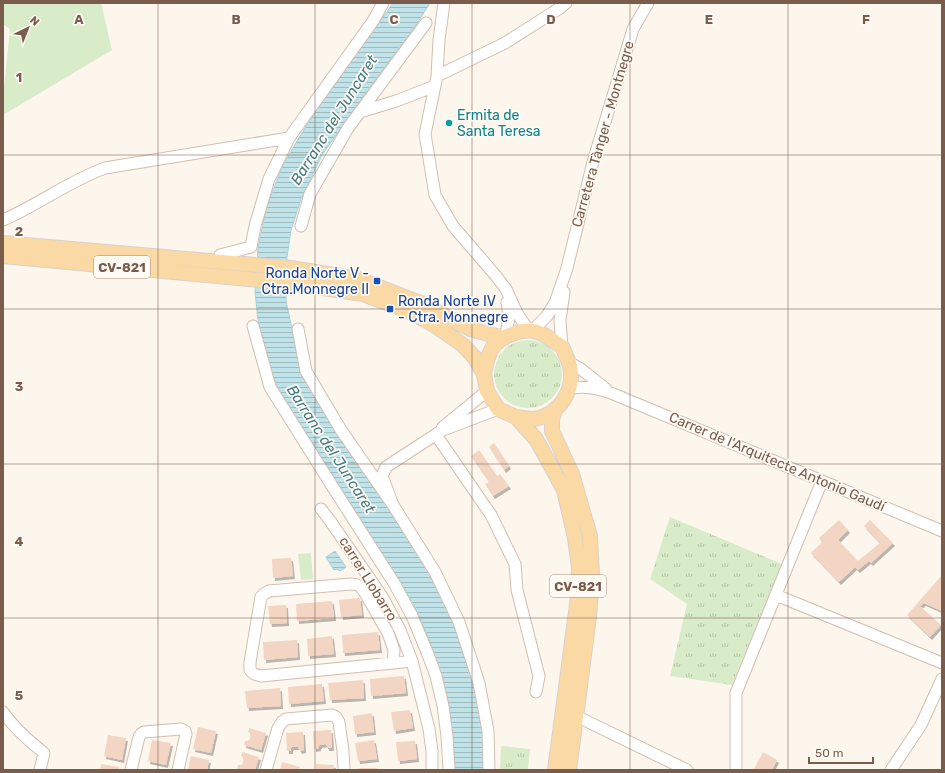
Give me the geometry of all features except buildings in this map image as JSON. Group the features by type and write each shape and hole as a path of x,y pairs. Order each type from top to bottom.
{"main road":[{"name":"CV-821","path":"3,243 226,259 358,279 423,304 470,329 505,337"},
{"name":"CV-821","path":"3,256 290,283 363,294 408,311 434,325 463,345 475,358 484,374 487,391 498,409 516,417 534,419 548,414 562,403 569,392 572,378 570,363 562,347 545,335 531,331 518,332 505,337 494,345 487,359 484,374"},
{"name":"CV-821","path":"555,409 552,420 552,431 572,474 590,536 592,576 589,617 569,770"},
{"name":"CV-821","path":"516,417 536,439 564,490 575,538 579,568 578,597 555,770"}],"street":[{"path":"226,259 251,247 255,226 269,179 289,138 373,21 383,3"},
{"path":"444,3 436,81 425,134 435,195 453,226 506,289 517,313 531,331"},
{"path":"360,112 396,101 436,81 505,43 566,3"},
{"name":"Carretera Tànger - Montnegre","path":"531,331 547,316 555,303 567,268 593,162 633,29 648,3"},
{"path":"300,226 310,194 348,128 426,23"},
{"path":"3,220 67,186 105,168 289,138"},
{"name":"Carretera Tànger - Montnegre","path":"562,347 560,320 567,268"},
{"path":"505,337 509,315 506,289"},
{"path":"253,326 270,387 394,583 412,616 438,683 447,736 449,770"},
{"path":"298,329 306,370 341,430 436,572 459,622 479,683 488,731 489,770"},
{"name":"Carrer de l'Arquitecte Antonio Gaudí","path":"570,363 581,369 611,393"},
{"name":"Carrer de l'Arquitecte Antonio Gaudí","path":"570,388 582,386 611,393 942,530"},
{"path":"438,433 443,427 487,391"},
{"path":"393,506 382,476 386,466 438,433 498,409"},
{"path":"438,433 491,515 515,564 517,590 539,676 536,692"},
{"path":"736,770 736,693 822,481"},
{"name":"carrer Llobarro","path":"321,509 332,522 382,598 400,630 412,661 429,729 432,751 432,770"},
{"path":"393,663 394,650 388,633 364,591 356,584 269,591 261,597 250,662 250,670 254,674 261,676 393,663 412,661"},
{"path":"776,595 942,663"},
{"path":"891,770 921,725 942,679"},
{"path":"3,712 16,728 44,753 40,770"},
{"path":"266,770 278,728 282,722 286,719 332,715 336,717 339,722 344,770"},
{"path":"576,716 674,767 687,770"},
{"path":"131,770 140,734 144,732 181,729 186,734 178,770"}],"green space":[{"path":"3,3 101,3 112,50 3,115 3,99 10,29 3,24"},
{"path":"528,340 541,342 552,350 560,361 562,374 560,387 552,398 541,406 528,408 515,406 504,398 496,387 494,374 496,361 504,350 515,342"},
{"path":"670,517 782,564 732,685 670,676 687,604 650,579"},
{"path":"311,553 313,579 301,580 298,554"},
{"path":"501,746 530,749 528,770 500,770"}],"water":[{"name":"Barranc del Juncaret","path":"393,3 430,3 416,25 322,155 301,199 291,230 287,257 286,301 292,329 305,374 431,572 452,612 475,681 486,750 485,770 454,770 454,752 449,705 429,639 413,603 285,404 270,369 258,320 255,292 258,248 266,209 281,169 317,109"},
{"path":"335,551 346,567 340,571 337,569 334,570 326,557"}],"place":[{"name":"Ermita de Santa Teresa","path":"449,123"},
{"name":"Ronda Norte V - Ctra.Monnegre II","path":"377,281"},
{"name":"Ronda Norte IV - Ctra. Monnegre","path":"390,309"}]}
